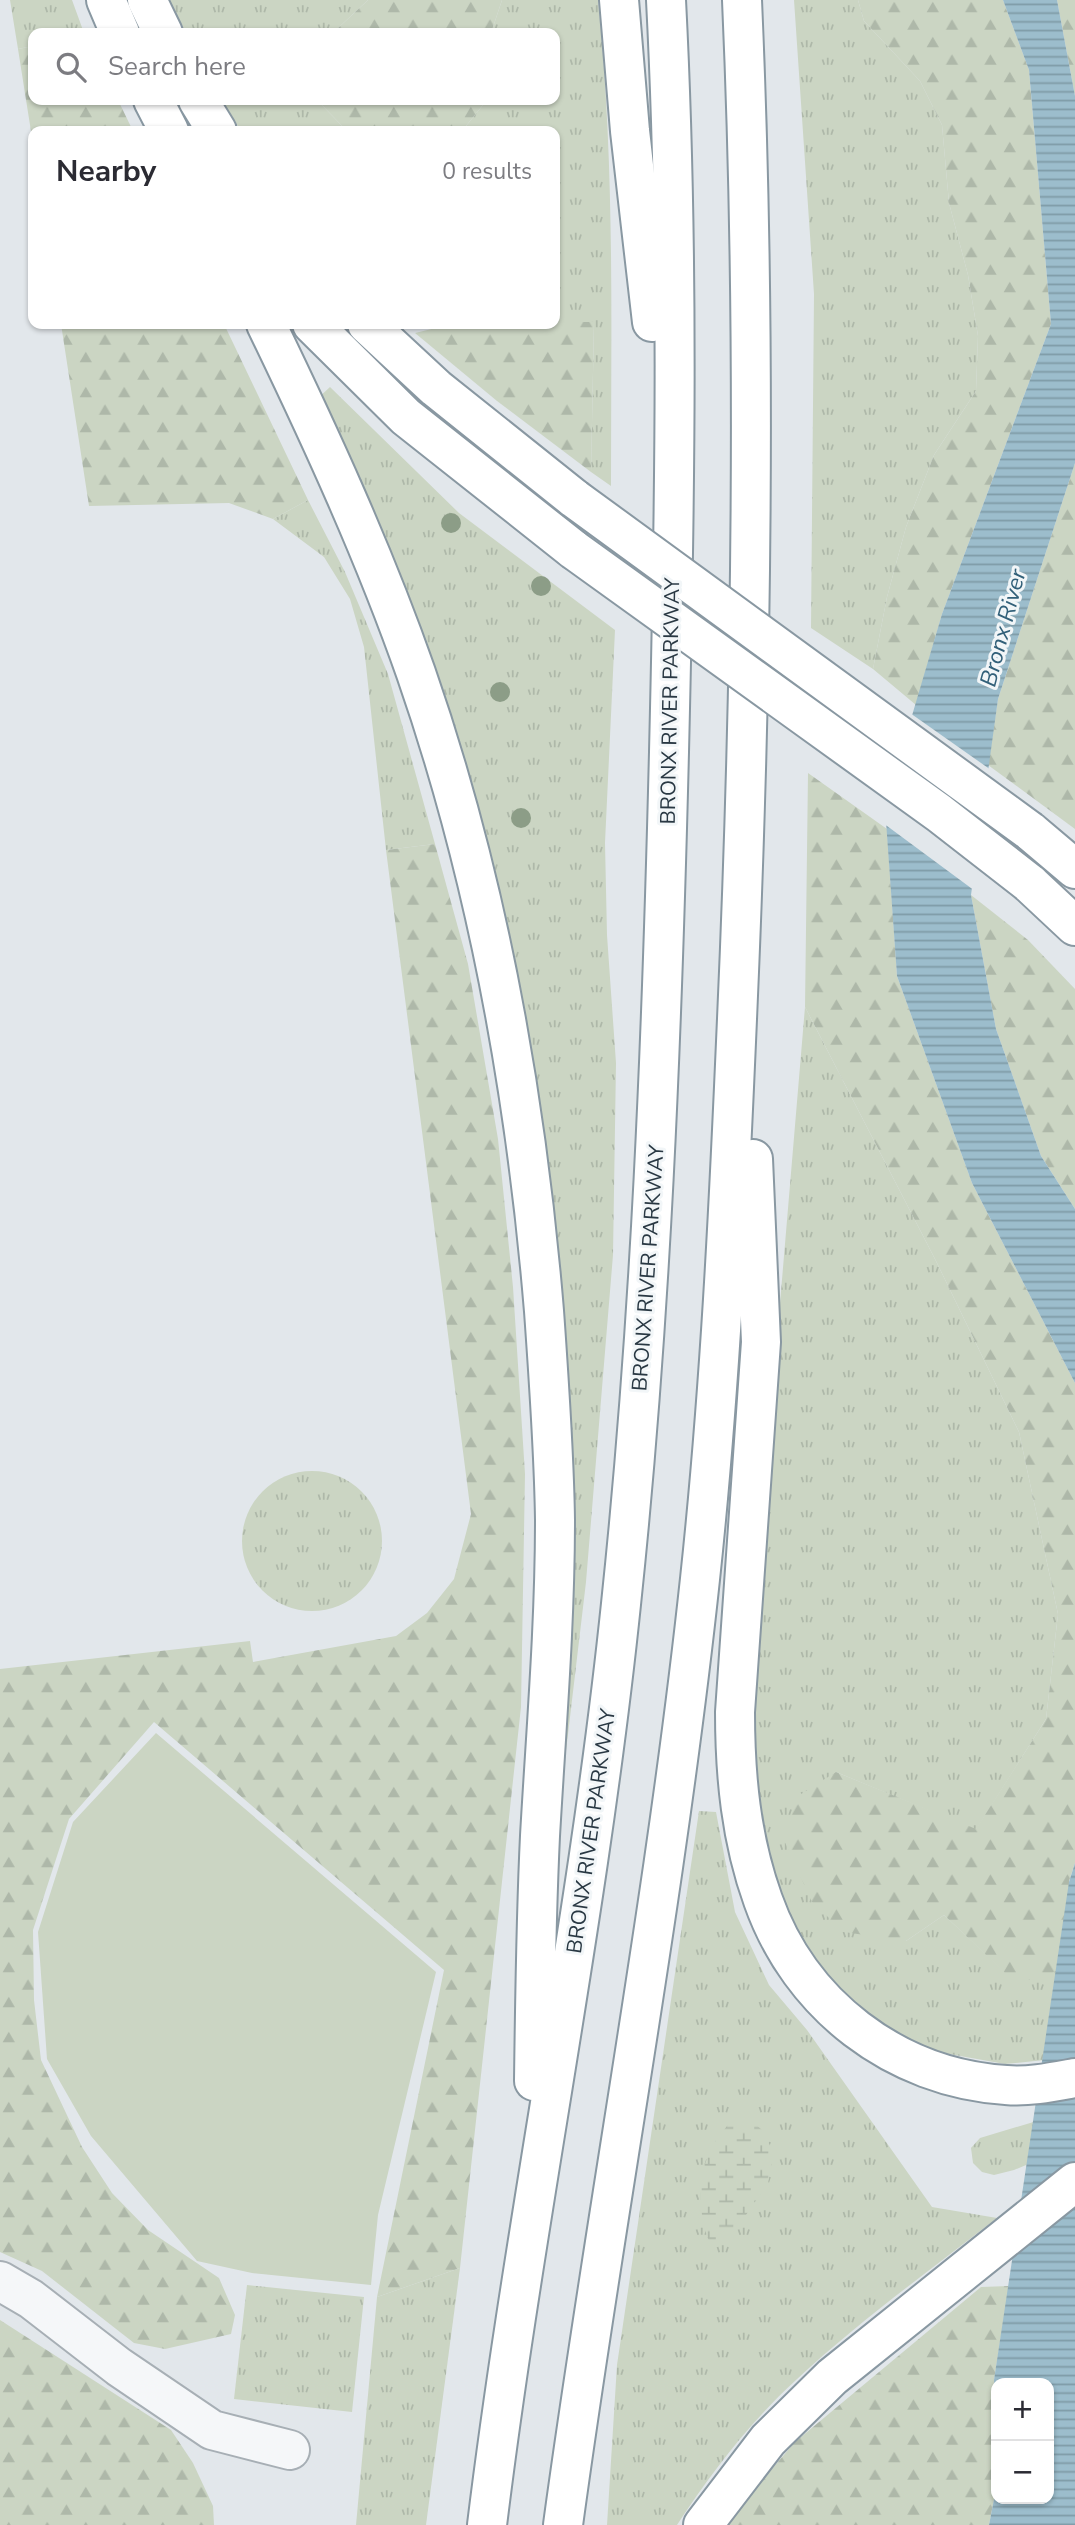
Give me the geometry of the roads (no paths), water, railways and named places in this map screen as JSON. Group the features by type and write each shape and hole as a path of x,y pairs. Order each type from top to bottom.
{"highway":[{"path":"106,0 118,28"},
{"path":"147,0 161,28"},
{"path":"619,0 630,131 674,500"},
{"name":"BRONX RIVER PARKWAY","path":"487,2525 531,2218 602,1765 621,1608 641,1386 656,1161 674,500 672,195 666,0"},
{"path":"564,2525 599,2273 683,1727 701,1574 726,1276 743,899 748,678 749,222 742,0"},
{"path":"156,105 166,126"},
{"path":"201,105 214,126"},
{"path":"268,329 378,570 433,724 475,868 487,920 526,1139 549,1366 555,1517 553,1623 537,1902 531,2218"},
{"path":"317,329 406,417 574,551 928,805 1029,883 1075,926"},
{"path":"372,329 436,388 575,499 1030,831 1075,869"},
{"path":"743,899 761,1342 735,1712 735,1750 743,1830 752,1865 771,1920 793,1962 833,2011 882,2048 941,2074 977,2082 1009,2086 1075,2078"},
{"path":"703,2525 768,2440 832,2377 1075,2182"}],"lane":[{"path":"0,2281 31,2300 119,2367 212,2430 290,2450"}],"water":[{"name":"Bronx River","path":"1003,0 1057,0 1075,96 1075,463 998,699 971,895 996,1029 1041,1156 1075,1209 1075,1383 972,1183 897,976 885,807 942,614 1051,324 1029,70"},
{"path":"1075,1863 1075,2525 989,2525 993,2504 1054,2504 1054,2378 994,2378 1069,1882"}]}
